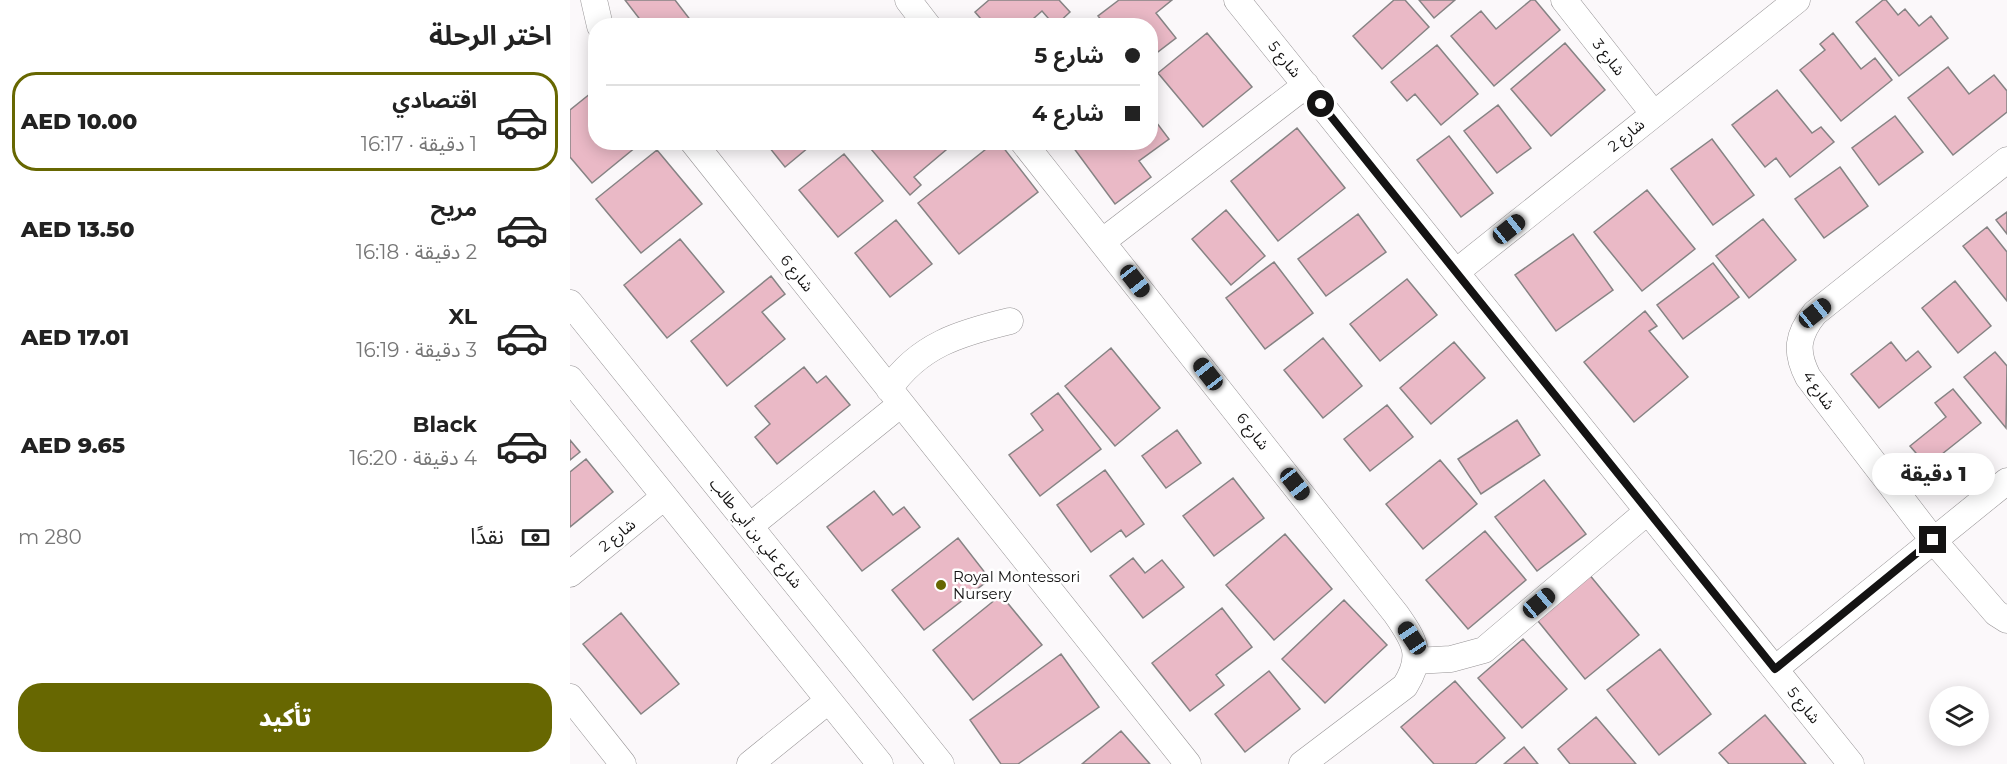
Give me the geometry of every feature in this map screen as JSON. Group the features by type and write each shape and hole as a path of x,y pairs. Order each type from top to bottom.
{"street":[{"path":"594,0 598,18"},
{"path":"908,0 922,18"},
{"name":"شارع 5","path":"1237,0 1851,764"},
{"name":"شارع 3","path":"1564,0 1653,113"},
{"name":"شارع 2","path":"1456,272 1797,0"},
{"path":"1103,240 1306,85"},
{"name":"شارع 6","path":"699,150 1188,764"},
{"name":"شارع 6","path":"1030,150 1103,240 1396,614 1412,638 1415,661"},
{"name":"شارع 4","path":"2007,159 1815,313 1799,339 1799,355 1808,377 1933,540 1996,613 2007,620"},
{"name":"شارع علي بن أبي طالب","path":"570,303 750,526 934,760"},
{"path":"750,526 895,397 916,357 963,334 1010,321"},
{"path":"570,379 880,764"},
{"path":"1775,669 2007,481"},
{"name":"شارع 2","path":"570,574 664,497"},
{"path":"1302,764 1405,686 1412,674 1415,661 1451,658 1484,650 1648,511"},
{"path":"570,697 623,764"},
{"path":"750,764 828,701"}],"building":[{"path":"625,0 675,0 689,18 639,18"},
{"path":"989,0 1059,0 1070,12 1064,18 1048,18 1042,11 1034,18 980,18 975,12"},
{"path":"1119,0 1172,0 1156,13 1176,38 1158,52 1158,18 1100,18 1098,16"},
{"path":"1394,0 1405,0 1429,27 1382,69 1353,36"},
{"path":"1419,0 1455,0 1434,18"},
{"path":"1531,0 1535,0 1560,30 1494,86 1451,36 1481,11 1496,29"},
{"path":"1886,0 1898,15 1905,9 1919,26 1931,16 1948,38 1899,76 1856,22"},
{"path":"1207,33 1252,87 1203,127 1158,73"},
{"path":"1833,33 1861,69 1875,58 1892,80 1841,121 1800,70 1825,50 1820,44"},
{"path":"1565,43 1605,90 1551,136 1511,89"},
{"path":"1437,45 1478,94 1441,125 1415,94 1407,101 1391,82"},
{"path":"1948,67 1969,94 1994,75 2007,91 2007,112 1953,155 1908,98"},
{"path":"1777,90 1812,133 1821,127 1834,142 1790,177 1776,158 1765,167 1732,125"},
{"path":"588,95 588,150 632,150 592,183 570,157 570,110"},
{"path":"1498,105 1531,148 1497,173 1464,131"},
{"path":"1895,116 1923,152 1879,185 1852,148"},
{"path":"1158,125 1169,139 1158,147"},
{"path":"1297,128 1345,188 1278,241 1231,181"},
{"path":"1449,136 1493,193 1461,217 1417,160"},
{"path":"1712,139 1754,195 1713,225 1671,169"},
{"path":"657,150 702,204 641,253 596,199"},
{"path":"771,150 805,150 785,167"},
{"path":"872,150 946,150 914,177 921,185 910,195"},
{"path":"985,150 1005,150 1038,192 959,254 918,203"},
{"path":"1075,150 1154,150 1139,161 1151,177 1115,204"},
{"path":"844,154 883,201 838,237 799,190"},
{"path":"1840,167 1868,206 1824,238 1795,199"},
{"path":"1647,190 1695,249 1642,291 1594,232"},
{"path":"1226,210 1265,256 1231,285 1192,239"},
{"path":"2007,212 2007,234 1996,220"},
{"path":"1358,214 1386,252 1326,296 1298,259"},
{"path":"1763,219 1796,260 1749,298 1716,256"},
{"path":"896,220 932,264 890,297 855,253"},
{"path":"1987,227 2007,252 2007,301 1963,246"},
{"path":"1573,234 1613,290 1556,331 1515,275"},
{"path":"680,239 724,292 667,338 624,285"},
{"path":"1274,262 1313,313 1265,349 1226,298"},
{"path":"1713,263 1739,297 1683,339 1657,305"},
{"path":"771,276 785,294 762,312 785,339 727,386 691,341"},
{"path":"1407,279 1437,315 1380,361 1350,324"},
{"path":"1955,281 1991,326 1958,353 1922,308"},
{"path":"1645,311 1657,326 1649,331 1688,377 1634,422 1584,362"},
{"path":"1323,338 1362,386 1323,418 1284,370"},
{"path":"1454,342 1485,378 1431,424 1400,388"},
{"path":"1891,342 1906,361 1918,351 1931,367 1879,408 1851,374"},
{"path":"1111,348 1160,408 1115,446 1065,386"},
{"path":"1995,352 2007,366 2006,428 1964,377"},
{"path":"804,367 817,383 826,376 850,405 777,464 755,437 770,424 755,406"},
{"path":"1953,389 1981,423 1927,466 1910,446 1946,417 1935,403"},
{"path":"1058,393 1101,449 1040,496 1009,455 1043,430 1031,414"},
{"path":"1387,405 1413,437 1370,471 1344,439"},
{"path":"1517,420 1540,455 1481,494 1458,459"},
{"path":"1177,430 1201,463 1166,488 1142,456"},
{"path":"570,440 580,452 570,460"},
{"path":"586,459 613,492 570,527 570,472"},
{"path":"1440,460 1477,504 1423,549 1386,504"},
{"path":"1105,470 1144,524 1126,537 1121,530 1091,552 1057,505"},
{"path":"1233,478 1264,518 1214,556 1183,516"},
{"path":"1544,480 1586,534 1537,571 1495,517"},
{"path":"874,491 893,515 904,507 920,527 862,571 827,527"},
{"path":"1485,531 1526,580 1468,629 1426,580"},
{"path":"1285,534 1332,589 1274,640 1226,585"},
{"name":"Royal Montessori Nursery","path":"958,538 990,579 924,630 892,590"},
{"path":"1133,558 1145,573 1162,560 1184,587 1143,618 1110,576"},
{"path":"1588,573 1639,635 1585,679 1534,616"},
{"path":"1001,595 1042,645 973,700 933,650"},
{"path":"1344,600 1387,645 1325,703 1282,659"},
{"path":"1222,608 1252,647 1216,675 1224,685 1190,711 1152,663"},
{"path":"621,613 679,684 641,714 583,644"},
{"path":"1523,639 1567,689 1522,728 1478,678"},
{"path":"1660,649 1711,714 1659,755 1607,690"},
{"path":"1061,654 1099,707 1018,764 1001,764 970,720"},
{"path":"1269,671 1300,709 1245,752 1215,714"},
{"path":"1455,681 1505,738 1475,764 1434,764 1401,727"},
{"path":"1765,715 1806,764 1729,764 1719,753"},
{"path":"1596,717 1636,764 1570,764 1558,749"},
{"path":"1121,731 1150,764 1082,764"},
{"path":"1524,747 1538,764 1504,764"}],"place":[{"name":"Royal Montessori Nursery","path":"941,585"}],"route":[{"path":"1321,104 1775,669 1933,540"}]}
